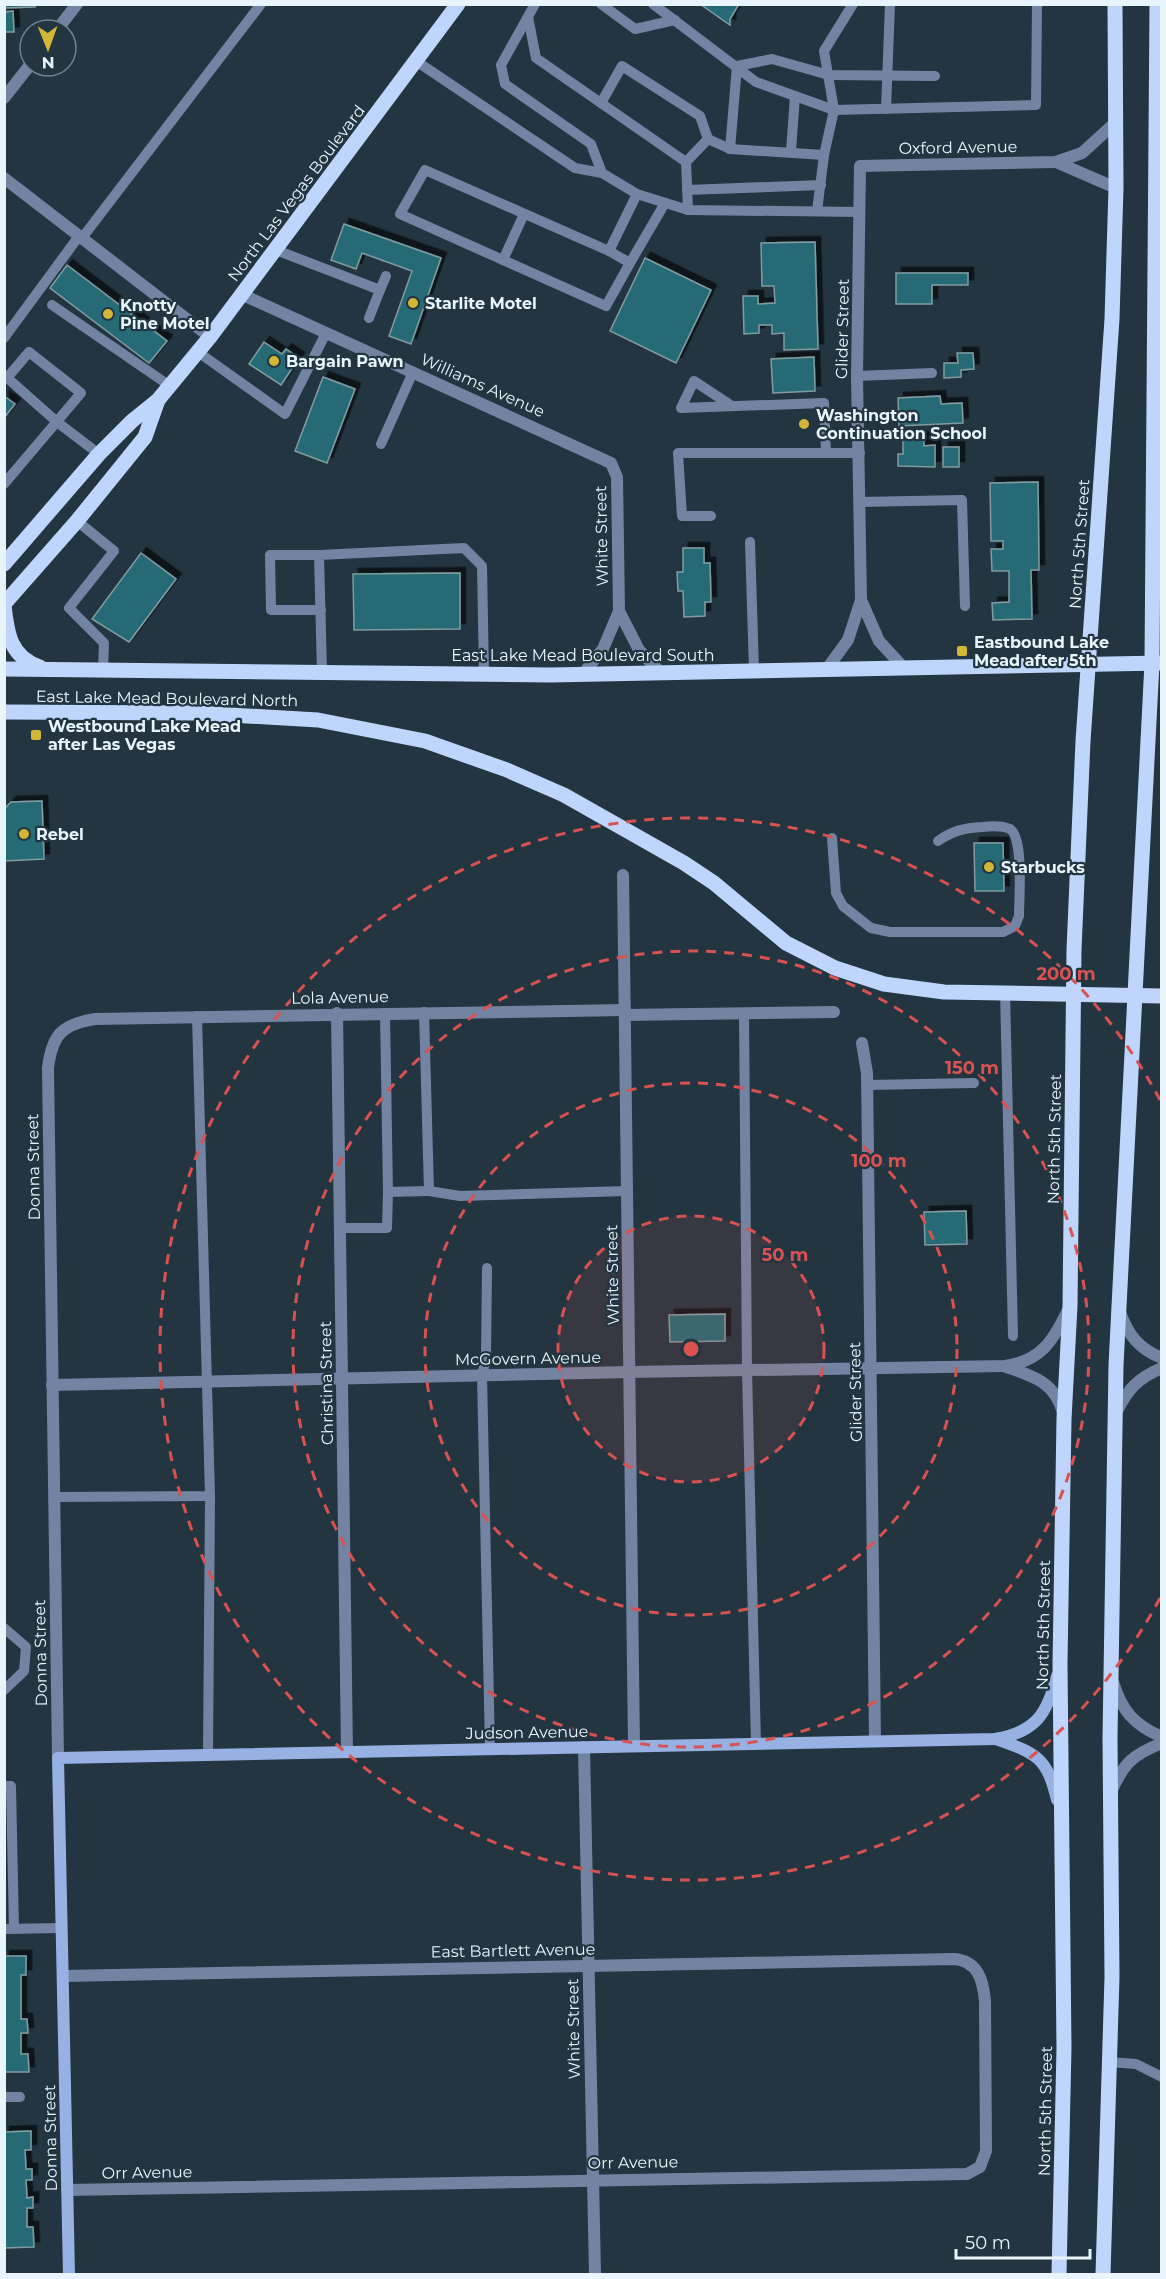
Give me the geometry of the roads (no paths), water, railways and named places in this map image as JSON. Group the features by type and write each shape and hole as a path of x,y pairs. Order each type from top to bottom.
{"main road":[{"name":"North Las Vegas Boulevard","path":"4,564 99,454 132,421 158,400 198,352 243,295 458,4"},
{"name":"North 5th Street","path":"1059,2274 1064,2048 1060,1664 1064,1419 1070,1306 1074,993 1088,662 1112,319 1116,188 1115,4"},
{"path":"1103,2274 1112,1977 1111,1676 1115,1415 1119,1309 1157,663 1160,136 1157,4"},
{"name":"North Las Vegas Boulevard","path":"4,604 145,437 158,400"},
{"path":"4,604 6,630 17,653 27,663 48,670"},
{"name":"East Lake Mead Boulevard South","path":"4,669 484,675 826,670 1088,662 1157,663"},
{"name":"East Lake Mead Boulevard North","path":"4,712 184,713 318,720 425,741 507,770 564,795 684,863 714,883 786,943 835,968 884,984 944,992 1161,996"}],"street":[{"path":"66,18 77,4"},
{"path":"4,98 20,78"},
{"name":"Oxford Avenue","path":"860,166 1056,162 1082,153 1115,123"},
{"name":"Oxford Avenue","path":"1056,162 1116,188"},
{"name":"Glider Street","path":"826,670 848,640 861,600 857,376 860,166"},
{"path":"4,178 210,337"},
{"name":"Williams Avenue","path":"243,295 611,463"},
{"name":"White Street","path":"583,674 607,643 619,611 617,477 611,463"},
{"name":"Glider Street","path":"861,600 879,641 904,668"},
{"name":"White Street","path":"619,611 639,650 661,673"},
{"name":"White Street","path":"623,876 634,1746"},
{"name":"Lola Avenue","path":"60,1033 74,1022 95,1018 424,1012 834,1012"},
{"name":"Christina Street","path":"338,1013 347,1752"},
{"name":"Donna Street","path":"60,1033 51,1048 48,1068 58,1758 69,2274"},
{"name":"Glider Street","path":"862,1043 867,1085 875,1741"},
{"name":"McGovern Avenue","path":"52,1385 1005,1366 1028,1361 1043,1351 1055,1337 1070,1306"},
{"path":"1119,1309 1124,1324 1138,1344 1161,1358"},
{"name":"McGovern Avenue","path":"1005,1366 1047,1383 1058,1396 1064,1419"},
{"path":"1115,1415 1130,1388 1143,1377 1161,1368"},
{"name":"Judson Avenue","path":"58,1758 995,1739 1024,1731 1040,1717 1046,1710 1060,1664"},
{"path":"1111,1676 1119,1700 1128,1716 1139,1726 1161,1737"},
{"name":"Judson Avenue","path":"995,1739 1030,1751 1044,1762 1052,1777 1062,1819"},
{"path":"1111,1793 1125,1765 1138,1754 1161,1743"},
{"name":"White Street","path":"585,1747 594,2274"},
{"name":"East Bartlett Avenue","path":"63,1976 963,1960"},
{"name":"Orr Avenue","path":"68,2190 973,2172 980,2166 986,2151 985,2001 982,1978 971,1965 963,1960"}],"lane":[{"path":"4,338 261,4"},
{"path":"535,4 501,65 505,84 591,144 602,173"},
{"path":"601,4 635,29 675,20"},
{"path":"653,4 756,82 834,110 1036,105 1037,4"},
{"path":"818,211 824,155 834,110 824,51 853,4"},
{"path":"886,109 890,4"},
{"path":"528,17 536,58 686,162"},
{"path":"737,66 772,59 829,75 935,76"},
{"path":"416,61 575,168 602,173 638,194 688,210 860,212"},
{"path":"601,103 622,66 700,116 708,139 730,149 791,151 824,155"},
{"path":"730,149 737,66"},
{"path":"791,151 795,96"},
{"path":"688,210 686,162 708,139"},
{"path":"630,263 609,251 424,170 399,214 606,306 665,203"},
{"path":"687,190 820,185"},
{"path":"609,251 638,194"},
{"path":"503,260 524,214"},
{"path":"276,250 380,290"},
{"path":"369,318 386,276"},
{"path":"52,305 170,386"},
{"path":"198,352 285,414 326,333"},
{"path":"4,484 57,422 81,393 29,352 6,376 57,422 99,454"},
{"path":"381,444 413,372"},
{"path":"857,376 932,373"},
{"path":"732,406 824,403 826,453"},
{"path":"711,516 682,516 678,453 860,453"},
{"path":"861,502 962,500 965,606"},
{"path":"76,521 114,551 69,608 104,643 103,671"},
{"path":"750,542 754,671"},
{"path":"321,610 271,610 270,555 464,548 482,566 484,675"},
{"path":"319,555 322,672"},
{"path":"832,838 836,893 843,906 871,928 890,932 1003,932 1015,926 1019,916 1018,840 1010,829 994,826 969,828 952,831 938,840"},
{"path":"1005,992 1013,1336"},
{"path":"424,1012 429,1191"},
{"path":"340,1228 387,1228 385,1013"},
{"path":"744,1013 747,1370 756,1744"},
{"path":"196,1017 210,1496 208,1755"},
{"path":"867,1085 974,1083"},
{"path":"388,1192 429,1191 460,1196 627,1191"},
{"path":"487,1268 486,1359 482,1375 490,1749"},
{"path":"54,1497 210,1496"},
{"path":"4,1629 26,1647 24,1671 4,1690"},
{"path":"4,1786 11,1786 9,1929 62,1928"},
{"path":"1110,2062 1136,2064 1161,2077"},
{"path":"4,2097 20,2097"}],"place":[{"name":"Starlite Motel","path":"413,303"},
{"name":"Knotty Pine Motel","path":"108,314"},
{"name":"Bargain Pawn","path":"274,361"},
{"name":"Washington Continuation School","path":"804,424"},
{"name":"Eastbound Lake Mead after 5th","path":"962,651"},
{"name":"Westbound Lake Mead after Las Vegas","path":"36,735"},
{"name":"Rebel","path":"24,834"},
{"name":"Starbucks","path":"989,867"}]}
